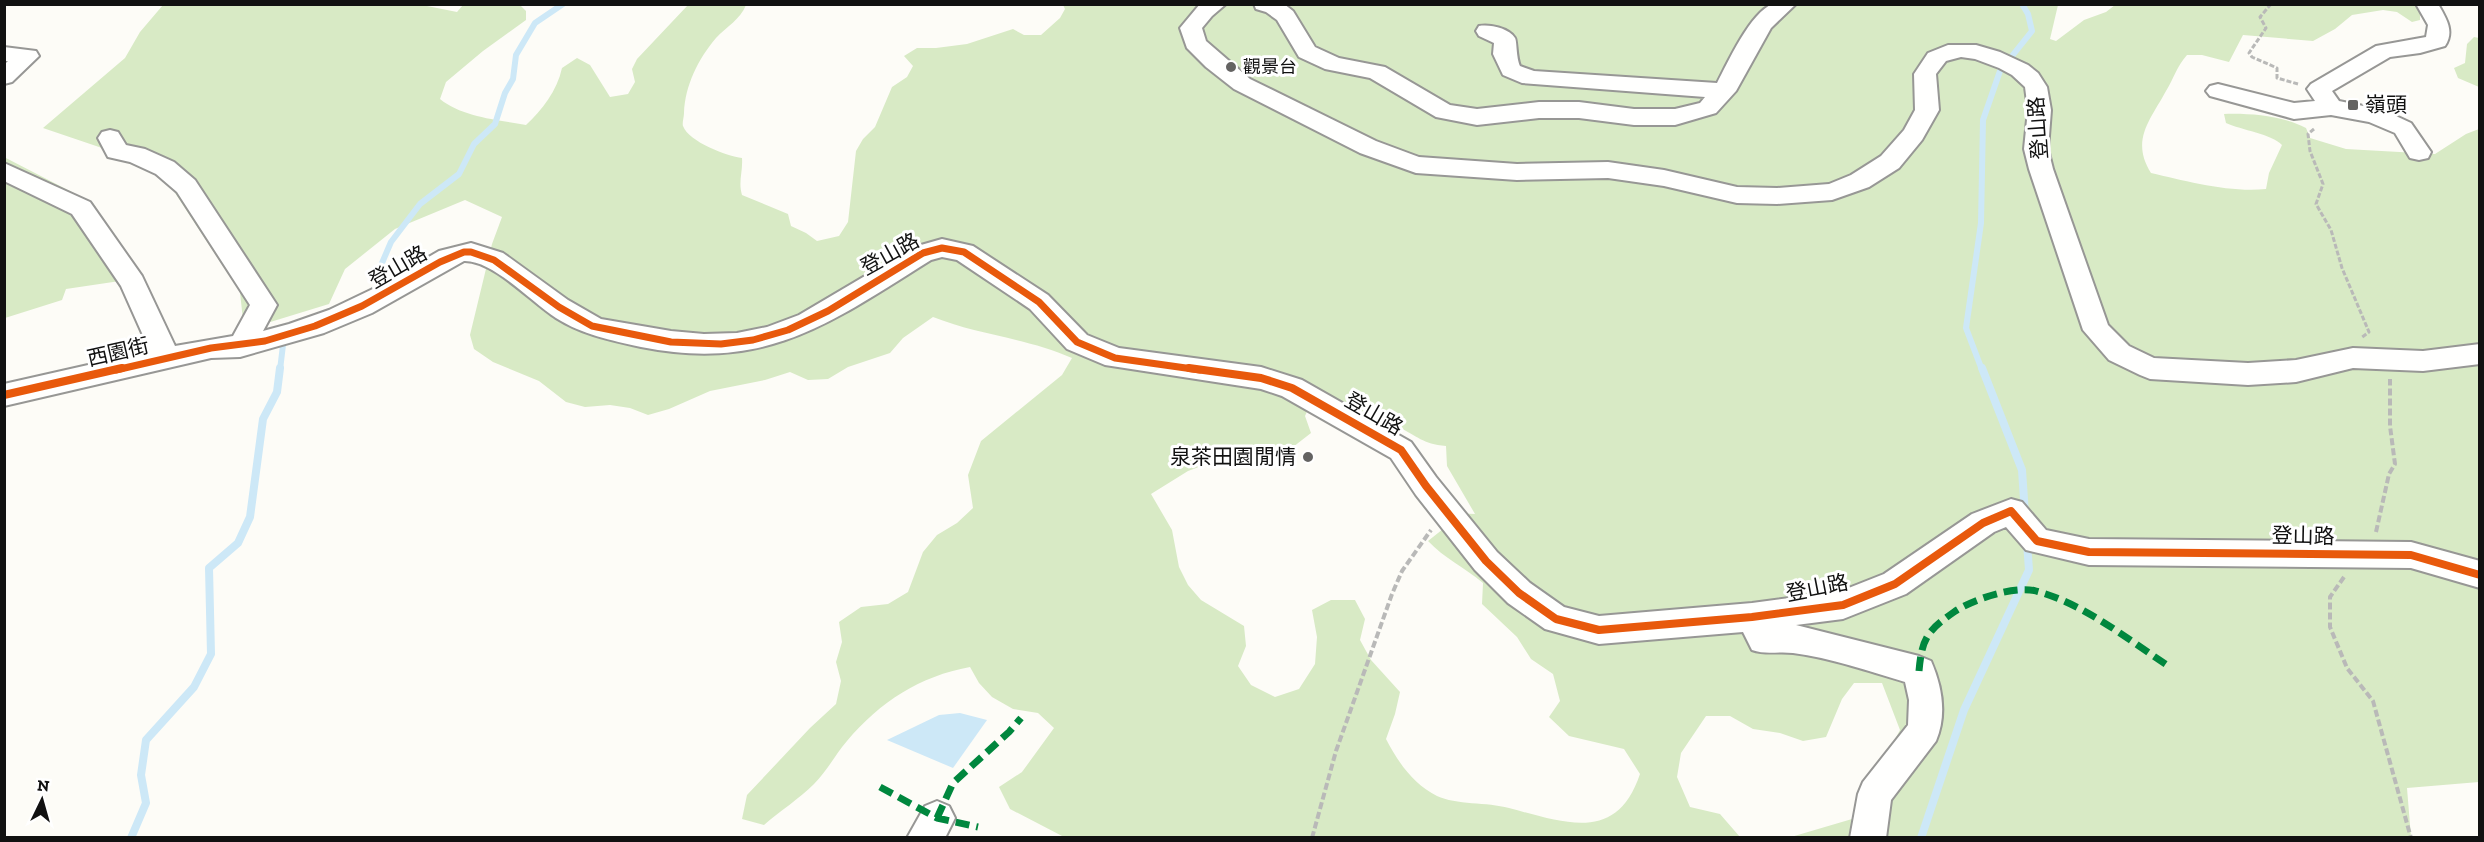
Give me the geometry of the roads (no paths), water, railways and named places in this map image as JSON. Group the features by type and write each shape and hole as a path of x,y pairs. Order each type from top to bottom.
{"street":[{"name":"登山路","path":"1216,4 1204,11 1191,28 1195,43 1214,62 1242,84 1368,147 1416,165 1517,172 1608,170 1664,178 1737,195 1777,196 1832,192 1860,181 1890,162 1914,134 1927,110 1924,74 1939,55 1959,50 1976,50 2006,64 2034,84 2039,97 2040,120 2036,148 2041,169 2096,330 2119,353 2150,368 2248,374 2296,371 2353,358 2423,361 2480,354"},
{"path":"1264,4 1285,16 1307,52 1334,64 1377,72 1444,112 1477,117 1539,110 1579,110 1634,117 1675,117 1708,108 1724,92 1757,30 1786,4"},
{"path":"2218,91 2294,111 2325,98 2384,51 2437,41 2439,25 2427,4"},
{"path":"1487,30 1505,40 1504,54 1511,70 1530,78 1724,92"},
{"path":"4,54 28,56 4,77"},
{"path":"2325,98 2398,124 2419,152"},
{"path":"110,138 117,151 136,155 165,168 186,186 264,305 240,346"},
{"path":"4,171 81,208 133,283 166,359"},
{"name":"登山路","path":"240,346 318,327 371,303 444,260 470,252 507,268 555,304 590,325 653,339 714,345 769,337 813,319 923,253 942,248 964,252 1040,303 1077,342 1115,358 1261,378 1292,388 1401,450 1426,486 1486,561 1519,593 1556,619 1599,630 1752,617 1844,605 1895,584 1983,523 2011,511 2037,541 2089,552 2393,555 2430,559 2480,575"},
{"name":"西園街","path":"4,395 211,348 240,346"},
{"path":"1752,617 1763,640 1790,638 1829,646 1919,671 1926,700 1923,730 1875,794 1868,837"}],"water":[{"path":"960,713 987,720 953,768 887,740 939,715"}],"waterway":[{"path":"373,290 379,287 379,270 391,242 420,204 459,174 474,144 495,124 505,93 513,79 516,55 535,23 563,4"},
{"path":"1982,370 1966,328 1981,223 1983,120 2000,71 2032,31 2028,14 2022,4"},
{"path":"280,370 283,345"},
{"path":"131,838 146,803 141,775 146,740 194,687 211,654 209,568 238,543 250,517 263,419 277,392 280,368"},
{"path":"1982,368 2022,470 2025,514"},
{"path":"1921,838 1964,710 2029,570 2027,543"}],"place":[{"name":"觀景台","path":"1231,67"},
{"name":"嶺頭","path":"2353,105"},
{"name":"泉茶田園閒情","path":"1308,457"}]}
